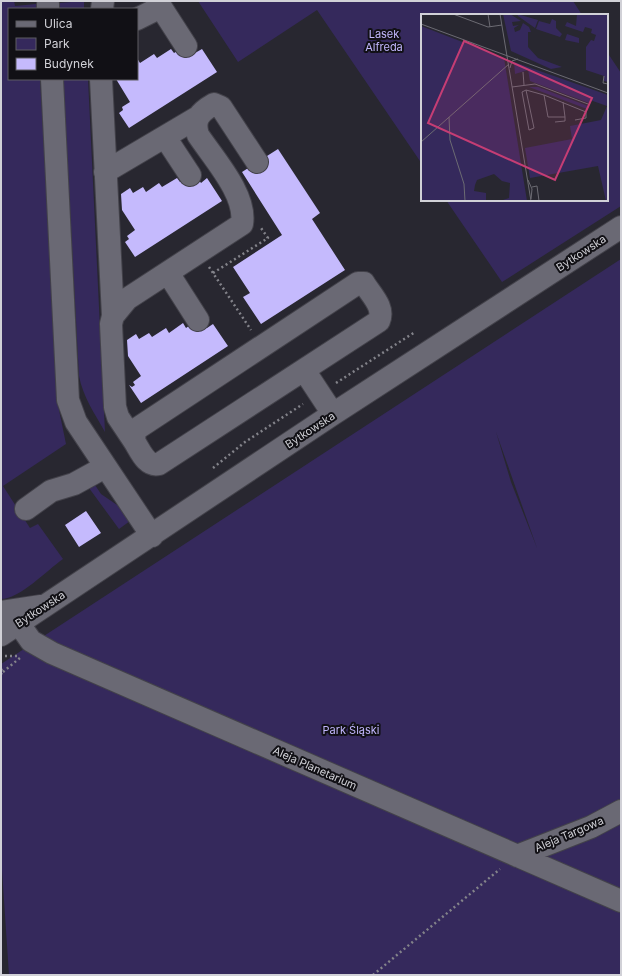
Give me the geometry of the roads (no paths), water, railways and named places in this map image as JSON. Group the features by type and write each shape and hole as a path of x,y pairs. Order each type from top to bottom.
{"street":[{"path":"138,18 159,4 186,46"},
{"path":"52,80 68,400 76,422 152,536"},
{"path":"101,80 113,316 111,324 115,407 118,417 134,441 148,462 154,465 159,464 379,321 382,315 381,308 364,284 353,284 135,430 134,441"},
{"path":"105,172 198,117 214,104 221,107 257,162"},
{"path":"113,316 127,299 236,230 242,224 243,215 238,195 198,136 195,126 198,117"},
{"path":"165,137 190,176"},
{"name":"Bytkowska","path":"8,638 47,606 333,414 621,227"},
{"path":"168,273 198,320"},
{"path":"304,370 333,414"},
{"path":"26,508 51,491 74,484 105,467"},
{"path":"1,612 47,606"},
{"name":"Aleja Planetarium","path":"8,638 31,641 52,653 621,901"},
{"name":"Aleja Targowa","path":"517,856 591,827 621,811"}],"park label":[{"name":"Lasek Alfreda","path":"384,40"},
{"name":"Park Śląski","path":"351,730"}]}
